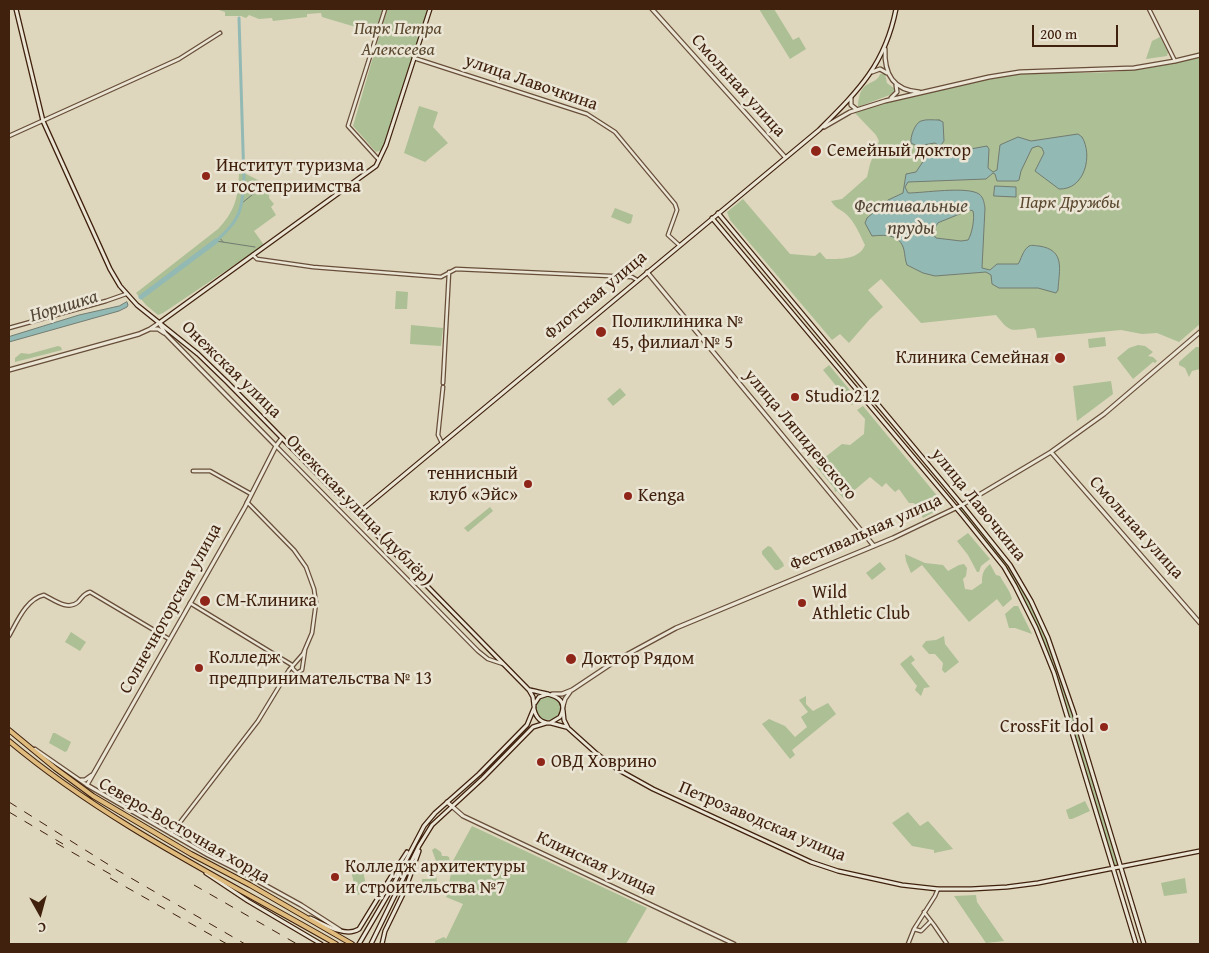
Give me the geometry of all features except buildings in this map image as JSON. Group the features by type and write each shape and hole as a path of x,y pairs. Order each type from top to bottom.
{"main road":[{"name":"Онежская улица","path":"16,9 43,121 105,259 120,286 137,306 198,354 507,666 529,690 533,697 534,707"},
{"path":"150,330 374,169 380,161 430,9"},
{"name":"Смольная улица","path":"652,9 785,157"},
{"path":"819,130 851,98 872,72 885,49 896,9"},
{"path":"885,49 885,64 897,89 896,95 885,101"},
{"name":"Флотская улица","path":"357,514 785,157 819,130 841,116 885,101 989,77 1020,72 1134,68 1200,55"},
{"path":"872,72 880,69 889,75"},
{"path":"894,82 906,90 922,92"},
{"path":"851,98 850,103 852,107 859,109"},
{"name":"улица Лавочкина","path":"718,213 962,505 1002,554 1021,583 1042,625 1060,671 1144,944"},
{"name":"улица Лавочкина","path":"712,218 1004,567 1036,628 1052,665 1136,944"},
{"name":"улица Ляпидевского","path":"647,272 874,546"},
{"name":"Онежская улица (дублёр)","path":"159,323 165,334 276,446"},
{"path":"9,370 150,330 158,329 165,334"},
{"name":"Фестивальная улица","path":"552,694 562,694 572,690 617,660 669,632 874,546 962,505 1051,452 1112,408 1200,332"},
{"name":"Солнечногорская улица","path":"87,785 282,438"},
{"name":"Смольная улица","path":"1051,452 1200,622"},
{"path":"1052,665 1056,667 1057,663"},
{"path":"1054,673 1056,669 1060,671"},
{"path":"529,690 552,694 560,699 564,720 568,728"},
{"name":"Фестивальная улица","path":"563,708 565,699 572,690"},
{"path":"283,905 342,931 348,933 356,931 366,920 394,872 429,820 479,774 527,725 539,698 548,694"},
{"path":"534,707 538,718 548,723"},
{"path":"371,944 426,834 436,821 490,771 533,727 557,720 563,708"},
{"name":"Петрозаводская улица","path":"548,723 568,728 604,760 639,782 810,861 838,871 877,880 938,889 1007,887 1038,883 1200,851"},
{"name":"Северо-Восточная хорда","path":"9,729 55,768 93,796 191,854 250,885 352,944"},
{"name":"Северо-Восточная хорда","path":"9,741 56,779 89,802 186,860 336,944"},
{"path":"80,780 85,780 94,774"},
{"path":"87,785 293,901 342,931"},
{"name":"Клинская улица","path":"447,802 463,816 735,944"},
{"path":"382,944 385,931 409,880 426,834"},
{"path":"359,944 399,874 414,843"},
{"path":"186,860 248,901 321,944"}],"street":[{"path":"380,161 348,126 386,9"},
{"path":"1149,9 1175,61"},
{"path":"9,136 179,59 220,33"},
{"name":"улица Лавочкина","path":"414,58 587,114 615,132 676,204 668,235 679,245"},
{"path":"253,255 256,259 263,261 330,269 440,277 456,269 632,277 637,280"},
{"path":"751,264 752,260 756,260"},
{"path":"443,382 450,272"},
{"path":"10,328 126,294"},
{"path":"442,443 438,436 443,388"},
{"path":"884,423 889,423 890,419"},
{"name":"Онежская улица (дублёр)","path":"276,446 478,651 488,659 507,666"},
{"path":"193,472 210,471 251,494"},
{"path":"171,834 258,721 292,665 300,658 312,633 316,603 314,589 306,567 294,550 247,502"},
{"path":"9,636 25,610 38,597 44,596 66,606 73,606 85,593 90,592 169,639"},
{"path":"190,603 292,665 297,673 302,670 305,648"},
{"path":"9,729 45,757 87,785"},
{"path":"908,944 914,929 938,889"},
{"path":"1124,904 1127,900 1131,902"},
{"path":"924,912 947,944"},
{"path":"914,929 921,930 931,921"}],"green space":[{"name":"Парк Петра Алексеева","path":"216,9 383,9 376,33 322,17 321,13 307,14 307,17 273,21 272,18 259,19 249,15 246,18 241,16 225,16 225,12"},
{"name":"Парк Петра Алексеева","path":"387,9 428,9 382,150 376,152 353,126"},
{"path":"759,9 774,9 793,40 799,37 806,49 790,59"},
{"path":"1160,37 1168,52 1167,56 1146,59 1152,41"},
{"name":"Парк Дружбы","path":"1200,57 1200,324 1179,342 1157,333 1142,334 1121,330 1037,338 1034,328 1015,330 1008,328 996,315 921,323 881,279 868,290 883,307 849,343 840,334 832,340 730,220 727,212 743,199 790,254 815,256 820,252 826,259 849,258 858,254 865,245 852,221 831,201 842,199 867,177 879,141 876,135 855,113 915,94 998,77 1030,73 1102,73 1125,71"},
{"path":"880,74 885,74 887,83 895,89 895,93 858,107 861,91 878,78"},
{"path":"419,106 438,112 433,127 448,143 425,162 404,153"},
{"path":"239,174 246,174 270,186 269,198 274,204 271,207 276,215 254,231 264,245 158,315 136,293 218,229 232,210 238,190"},
{"path":"615,208 633,215 631,223 628,224 611,217"},
{"path":"396,291 408,292 407,309 395,309"},
{"path":"411,325 443,328 441,346 410,344"},
{"path":"1105,337 1106,346 1089,348 1088,339"},
{"path":"1138,345 1145,346 1153,352 1148,356 1153,357 1157,361 1153,362 1133,379 1117,358 1129,348"},
{"path":"58,346 62,350 15,362 15,358 21,353 29,354"},
{"path":"1196,347 1200,347 1200,369 1192,371 1189,377 1185,368 1179,365 1179,362"},
{"path":"829,365 858,400 852,405 823,370"},
{"path":"1111,381 1113,394 1077,421 1073,386"},
{"path":"620,388 626,395 613,406 607,399"},
{"path":"863,406 939,498 936,504 936,511 923,518 914,503 909,503 899,489 895,492 886,483 882,487 870,477 844,499 837,491 835,492 834,488 815,465 842,444 850,445 864,434 865,419 857,410"},
{"path":"962,505 1002,554 1031,601 1060,671 1121,867 1114,868 1060,691 1036,628 1004,567 957,508"},
{"path":"490,507 493,511 468,532 464,528"},
{"path":"968,533 990,559 981,566 979,572 977,572 968,555 957,541"},
{"path":"768,546 771,547 783,563 784,566 778,570 775,570 762,554 762,551"},
{"path":"905,554 925,563 943,565 948,571 964,564 967,568 966,576 963,579 965,589 972,590 982,583 983,572 990,564 996,575 1000,576 1012,599 1003,607 997,599 969,622 922,565 911,573"},
{"path":"880,562 886,569 872,580 866,573"},
{"path":"1014,606 1018,606 1032,634 1015,628 1009,628 1005,614"},
{"path":"71,632 86,642 80,651 65,642"},
{"path":"944,636 945,644 959,662 945,673 942,670 943,663 935,654 929,654 922,646 926,641 936,640"},
{"path":"911,655 915,660 911,663 930,687 924,688 921,696 915,690 917,686 900,664"},
{"path":"548,696 557,699 560,708 557,717 548,720 539,717 536,708 539,699"},
{"path":"806,696 806,704 813,711 828,703 836,714 792,750 795,755 790,759 762,724 769,719 785,726 795,737 807,727 801,717 808,712 799,700"},
{"path":"53,733 71,742 67,751 65,752 49,743"},
{"path":"1085,801 1090,811 1069,819 1066,810"},
{"path":"908,812 920,826 928,821 953,849 934,853 934,850 912,846 892,823"},
{"path":"472,826 647,908 626,944 435,943 435,941 444,937 446,939 463,904 446,897 452,869 449,868"},
{"path":"435,848 441,852 442,856 449,857 450,862 444,871 433,872 436,873 437,884 428,891 423,888 422,879 430,879 427,866 432,865 433,861 436,861 432,850"},
{"path":"361,864 368,892 357,895 350,867"},
{"path":"1185,878 1187,893 1164,896 1161,883"},
{"path":"976,895 977,902 1004,941 986,943 954,896"}],"water":[{"name":"Фестивальные пруды","path":"939,120 943,122 944,141 941,145 943,149 965,150 987,146 989,149 988,168 993,172 997,170 1000,145 1018,137 1031,141 1078,134 1082,137 1087,153 1084,170 1081,178 1068,188 1059,189 1035,171 1044,153 1042,148 1038,146 1032,148 1017,181 997,181 993,173 986,179 908,182 905,187 908,193 965,190 979,194 983,199 985,208 982,268 990,270 997,264 1018,264 1026,248 1030,246 1048,248 1054,252 1059,262 1058,290 1056,293 1038,288 999,288 992,284 991,275 986,272 935,276 923,273 907,265 904,250 899,240 891,236 872,236 865,223 867,218 888,200 903,193 906,174 916,172 928,154 939,149 935,143 917,146 911,143 913,130 921,121","holes":["970,210 973,211 973,226 968,240 936,238 933,234 938,223"]},
{"path":"995,186 1016,187 1016,197 994,196"},
{"path":"127,302 127,307 119,311 9,342 9,337 11,336 79,315 119,306"}],"waterway":[{"path":"216,241 230,228 238,215 243,192 239,18"},
{"path":"242,203 257,191"},
{"name":"Норишка","path":"220,238 223,242"},
{"name":"Норишка","path":"216,241 255,247"},
{"name":"Норишка","path":"141,297 216,241"}],"railway":[{"path":"9,802 117,870 245,944"},
{"path":"9,812 63,844"},
{"path":"56,843 117,878"},
{"path":"110,878 227,944"},
{"path":"194,885 297,944"}],"place":[{"name":"Семейный доктор","path":"816,151"},
{"name":"Институт туризма и гостеприимства","path":"206,176"},
{"name":"Поликлиника № 45, филиал № 5","path":"601,332"},
{"name":"Клиника Семейная","path":"1060,358"},
{"name":"Studio212","path":"795,397"},
{"name":"теннисный клуб «Эйс»","path":"528,484"},
{"name":"Kenga","path":"628,496"},
{"name":"СМ-Клиника","path":"205,601"},
{"name":"Wild Athletic Club","path":"802,603"},
{"name":"Доктор Рядом","path":"571,659"},
{"name":"Колледж предпринимательства № 13","path":"199,668"},
{"name":"CrossFit Idol","path":"1104,727"},
{"name":"ОВД Ховрино","path":"541,762"},
{"name":"Колледж архитектуры и строительства №7","path":"335,877"}]}
